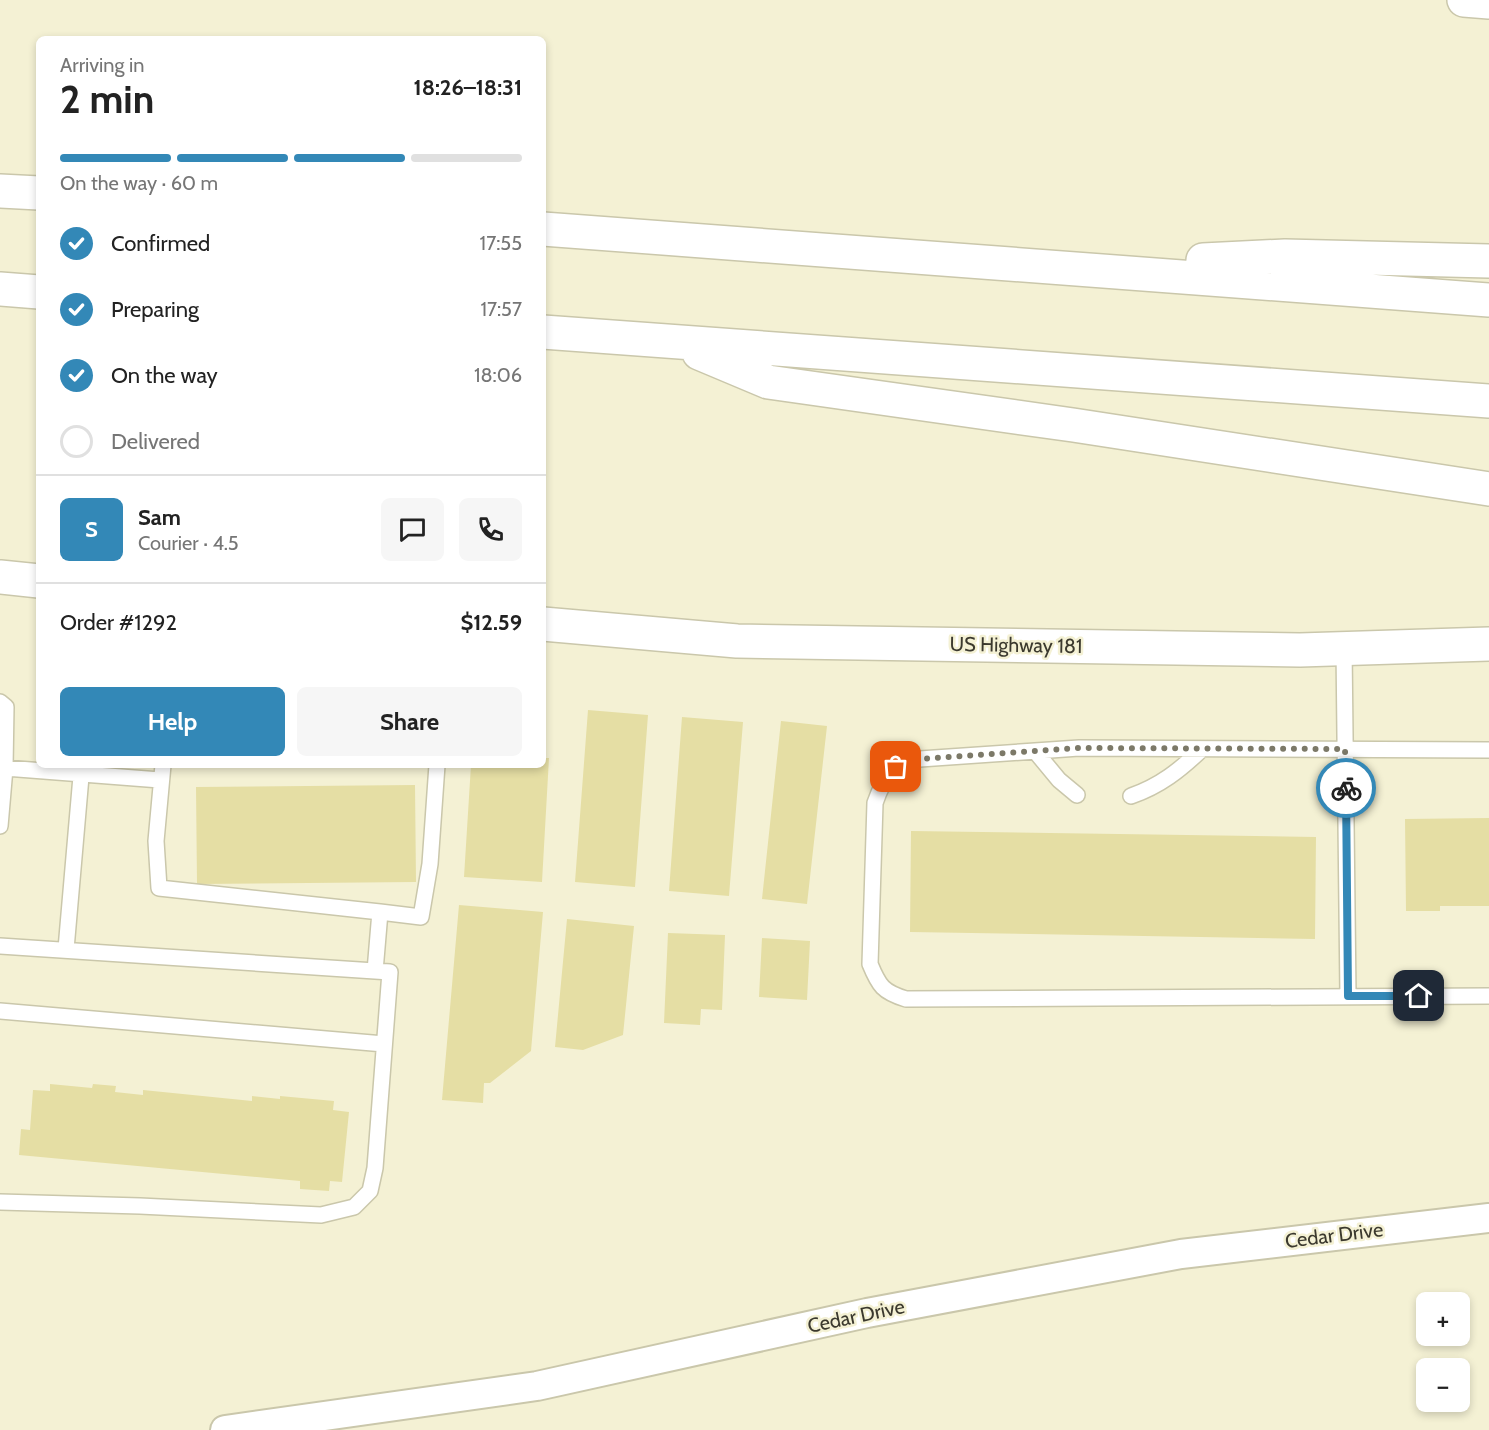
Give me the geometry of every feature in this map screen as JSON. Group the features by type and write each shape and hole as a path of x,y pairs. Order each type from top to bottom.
{"main road":[{"path":"1464,0 1489,2"},
{"path":"0,191 36,193"},
{"path":"546,229 1489,300"},
{"path":"1082,268 1285,256 1489,261"},
{"path":"0,289 36,292"},
{"path":"546,332 1489,401"},
{"path":"675,342 768,382 1072,425 1489,489"},
{"path":"0,577 36,580"},
{"name":"US Highway 181","path":"546,624 738,641 1344,648 1489,644"}],"street":[{"name":"Cedar Drive","path":"225,1430 537,1386 867,1313 1180,1254 1489,1218"}],"lane":[{"path":"1344,648 1348,996"},
{"path":"0,702 6,707 5,768 0,826"},
{"path":"1489,750 1079,748 920,759 896,767 883,782 875,803 870,964 876,980 887,993 906,999 1489,996"},
{"path":"1131,796 1154,788 1179,771 1202,749"},
{"path":"1035,751 1059,780 1077,795"},
{"path":"5,768 82,768 161,773 156,841 159,888 421,917 430,864 437,768"},
{"path":"66,949 82,768"},
{"path":"375,971 380,912"},
{"path":"0,946 390,972 375,1168 370,1191 354,1207 321,1215 0,1202"},
{"path":"0,1011 384,1044"}],"building":[{"path":"588,710 648,715 635,887 575,882"},
{"path":"682,717 743,722 729,896 669,891"},
{"path":"781,721 827,726 807,904 762,899"},
{"path":"546,758 549,758 542,882 464,877 471,768 546,768"},
{"path":"415,785 416,882 197,884 196,787"},
{"path":"1489,818 1489,906 1440,906 1440,911 1406,911 1405,819"},
{"path":"911,831 1316,837 1315,939 910,932"},
{"path":"459,905 543,912 531,1051 490,1083 484,1083 483,1103 442,1100"},
{"path":"567,919 634,926 623,1035 583,1050 555,1047"},
{"path":"668,933 725,935 722,1010 701,1009 700,1025 664,1023"},
{"path":"762,938 810,941 807,1000 759,997"},
{"path":"50,1084 92,1088 93,1084 116,1086 115,1092 143,1095 143,1090 252,1101 252,1096 280,1099 280,1096 334,1101 333,1110 349,1112 342,1182 330,1181 329,1191 300,1189 300,1181 19,1155 21,1129 30,1130 33,1090 50,1091"}],"way so far":[{"path":"896,767 920,759 1079,748 1345,749 1346,788"}],"route":[{"path":"1346,788 1348,996 1419,996"}]}
